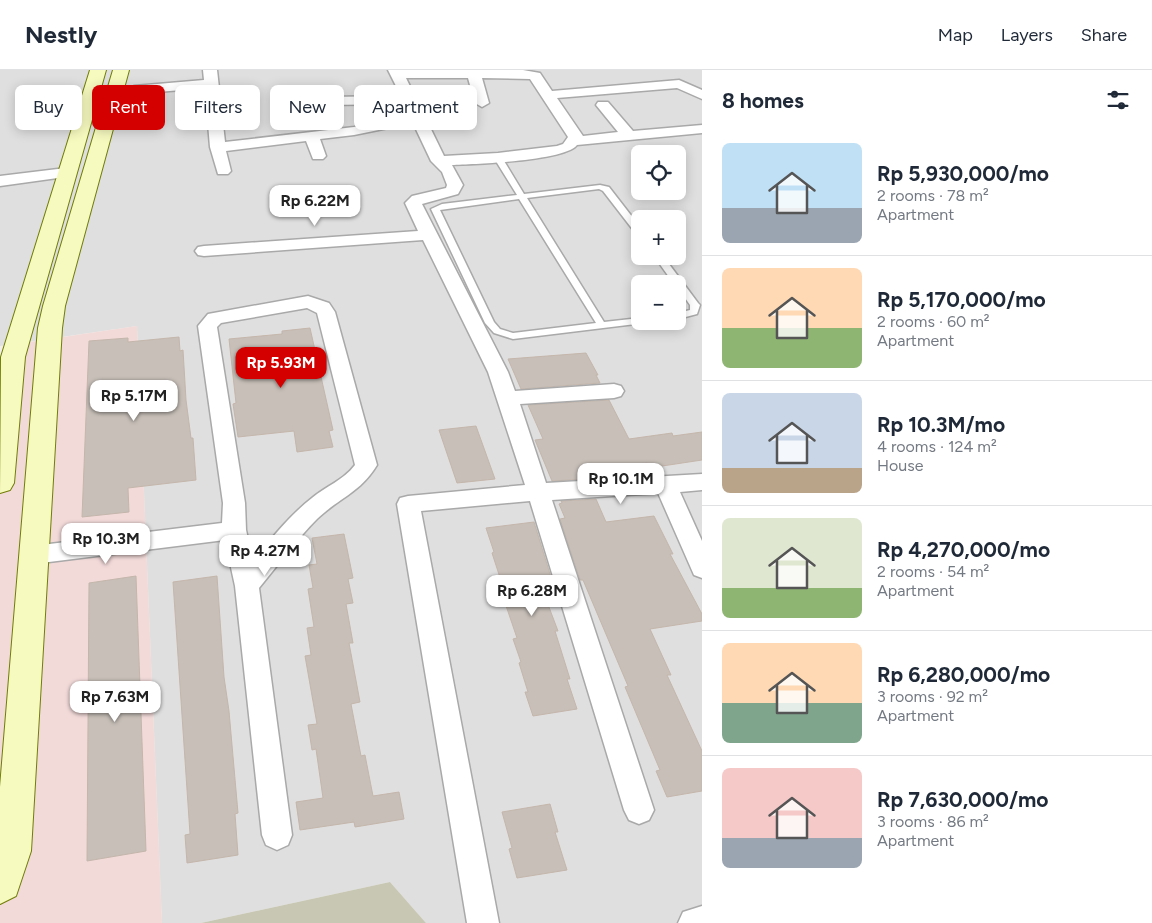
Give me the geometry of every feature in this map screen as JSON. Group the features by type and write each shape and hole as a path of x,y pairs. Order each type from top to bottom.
{"street":[{"path":"0,483 13,357 98,70"},
{"path":"0,885 3,883 13,850 50,328 54,306 121,70"},
{"path":"401,72 474,75 531,74 537,78 575,134 575,141"},
{"path":"401,72 404,85"},
{"path":"401,72 455,185 452,191 413,202 498,372 508,398 639,810"},
{"path":"474,75 482,103"},
{"path":"163,85 210,77 218,147 223,170"},
{"path":"548,95 679,84 702,95"},
{"path":"603,105 628,136"},
{"path":"446,164 560,150 565,149 575,141 702,129"},
{"path":"218,147 359,130"},
{"path":"425,130 446,164"},
{"path":"312,137 318,156"},
{"path":"0,181 66,173"},
{"path":"204,251 428,235"},
{"path":"247,586 288,535 320,503 361,476 366,465 326,312 315,304 308,302 225,316 209,321 207,326 234,503 234,530 247,586 278,835"},
{"path":"20,330 50,328"},
{"path":"508,398 614,391"},
{"path":"483,923 408,504 538,492 702,482"},
{"path":"665,484 702,568"},
{"path":"33,555 234,530"},
{"path":"694,923 702,922"}],"lane":[{"path":"498,158 602,326"},
{"path":"631,222 604,188 595,187 442,206 435,209 490,323 498,331 514,336 631,322"},
{"path":"665,265 672,275"},
{"path":"686,293 695,305 694,312 686,315"}],"shaded area":[{"path":"0,70 702,70 702,923 426,923 390,882 201,923 162,923 137,326 0,346"},
{"path":"137,326 162,923 0,923 0,369 3,346"},
{"path":"390,882 426,923 201,923"}],"building":[{"path":"310,328 333,430 329,431 333,447 297,452 294,431 238,437 233,404 236,403 229,339 282,334 282,331"},
{"path":"179,337 180,351 183,350 186,400 191,438 193,438 196,480 128,488 129,512 82,517 89,341 128,338 128,342"},
{"path":"586,353 598,375 596,375 600,383 521,389 508,359"},
{"path":"609,400 629,439 672,433 673,436 702,432 702,460 649,468 647,463 583,470 587,479 552,481 535,440 543,439 528,405"},
{"path":"476,426 495,479 457,483 439,430"},
{"path":"596,499 606,522 654,516 673,554 670,554 702,614 702,621 650,629 671,675 667,675 702,751 702,791 667,797 656,771 660,770 625,687 628,686 583,580 580,580 560,519 565,518 559,504 562,503 561,501"},
{"path":"534,522 553,584 541,586 558,631 555,631 577,709 533,716 525,692 528,692 519,663 521,662 513,639 517,638 502,594 505,593 486,528"},
{"path":"344,534 353,578 348,579 353,603 346,604 353,643 349,643 360,702 351,704 361,756 365,755 373,796 399,792 404,819 355,827 354,822 300,830 296,802 323,798 316,749 312,750 308,725 317,724 305,656 311,655 307,628 314,627 308,589 313,588 309,565 317,564 312,538"},
{"path":"136,576 146,851 87,861 89,583"},
{"path":"217,576 224,677 238,813 235,814 238,855 187,863 185,835 190,834 173,582"},
{"path":"550,804 558,832 555,832 567,870 517,878 509,849 512,848 502,812"}]}
